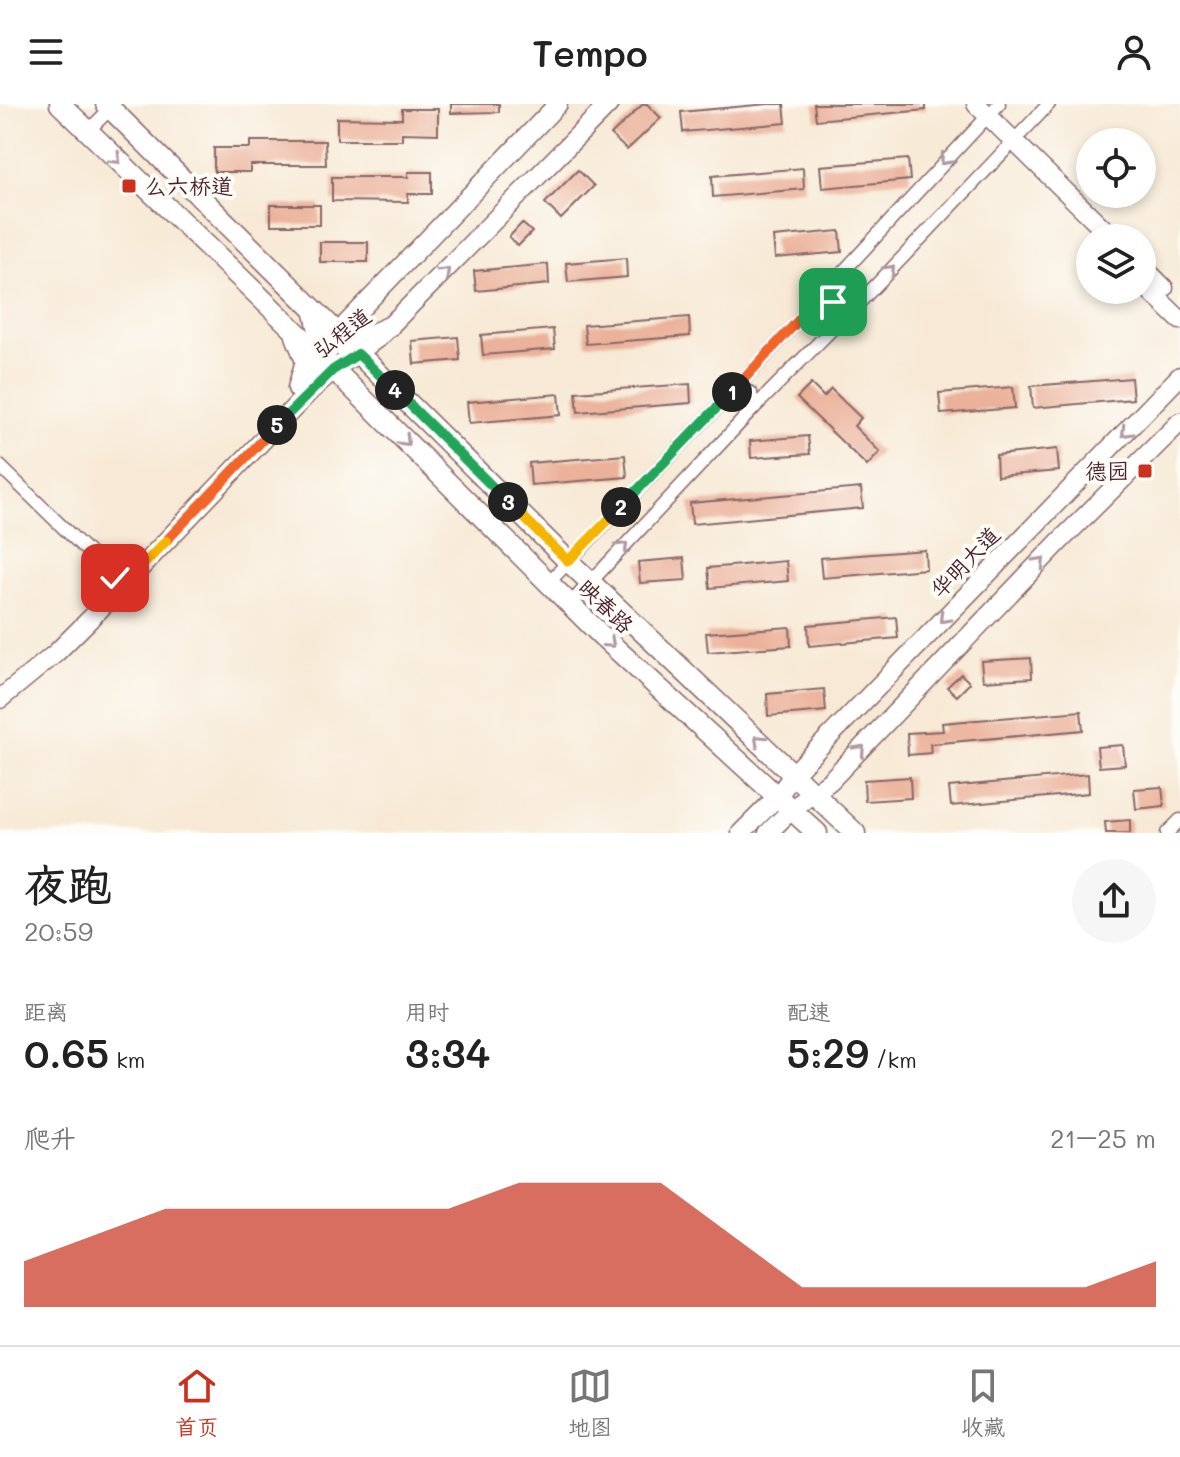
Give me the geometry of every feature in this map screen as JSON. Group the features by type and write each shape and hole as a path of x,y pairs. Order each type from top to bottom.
{"main road":[{"name":"映春路","path":"60,104 290,326 332,352 590,582 795,793 817,833"},
{"name":"弘程道","path":"389,327 609,104"},
{"path":"961,104 985,112 1010,145 1084,224"},
{"name":"映春路","path":"111,105 313,309 332,352 548,583 795,793 855,833"},
{"name":"弘程道","path":"0,699 56,653 119,582 302,392 364,305 550,107"},
{"path":"1010,145 1097,224"},
{"path":"1156,280 1180,304"},
{"path":"1156,297 1180,320"},
{"path":"313,309 328,318 335,318 348,315 364,305"},
{"path":"290,326 303,347 306,361 302,392"},
{"path":"332,352 389,327"},
{"name":"华明大道","path":"795,793 1180,376"},
{"path":"741,833 795,793 830,781 1059,542 1180,422"},
{"name":"弘程道","path":"0,685 119,582"},
{"path":"768,833 795,793"}],"street":[{"path":"570,604 753,409 1049,104"},
{"path":"88,131 111,105"},
{"path":"548,583 737,387 985,112"},
{"path":"830,286 833,302 846,308 859,303"},
{"path":"737,387 751,393 753,409"},
{"path":"0,466 119,582"},
{"path":"1167,833 1180,820"}],"building":[{"path":"451,104 499,104 499,112 451,113"},
{"path":"643,104 647,104 661,118 627,150 611,135"},
{"path":"784,104 786,123 683,132 681,112"},
{"path":"814,104 926,104 926,110 816,120"},
{"path":"402,109 438,109 438,134 402,133 402,140 337,140 337,118 402,119"},
{"path":"250,141 325,141 326,165 250,165 250,172 214,172 214,148 250,148"},
{"path":"908,159 910,180 822,188 820,166"},
{"path":"803,168 804,189 713,197 712,176"},
{"path":"578,170 594,186 561,219 545,203"},
{"path":"408,172 432,172 432,194 408,194 408,202 332,201 332,177 408,177"},
{"path":"271,205 320,205 320,225 271,225"},
{"path":"522,223 532,232 518,246 509,237"},
{"path":"840,231 842,252 775,258 773,237"},
{"path":"320,242 368,242 368,262 320,262"},
{"path":"626,258 627,277 568,282 566,263"},
{"path":"548,264 549,284 476,291 474,271"},
{"path":"689,317 690,336 586,344 584,325"},
{"path":"553,329 555,349 483,355 481,335"},
{"path":"458,337 460,360 414,364 412,341"},
{"path":"1131,378 1133,399 1033,408 1031,386"},
{"path":"690,384 691,403 578,412 576,392"},
{"path":"811,384 824,397 831,389 861,418 854,426 880,452 867,466 797,398"},
{"path":"1013,387 1015,408 941,414 939,393"},
{"path":"559,394 561,415 469,423 467,402"},
{"path":"808,436 810,454 751,458 750,441"},
{"path":"1057,449 1059,471 997,476 996,455"},
{"path":"625,455 627,477 531,485 529,463"},
{"path":"861,488 863,508 692,524 690,503"},
{"path":"925,550 926,569 822,578 820,558"},
{"path":"684,558 686,580 640,583 638,562"},
{"path":"786,561 788,581 710,588 708,568"},
{"path":"896,617 898,638 809,646 808,625"},
{"path":"790,627 791,646 708,652 706,633"},
{"path":"1031,658 1032,678 983,681 981,661"},
{"path":"961,674 970,683 957,696 947,687"},
{"path":"824,689 826,711 768,716 767,694"},
{"path":"1081,711 1083,730 930,744 931,753 908,755 907,733 943,731 942,723"},
{"path":"1123,745 1125,765 1099,767 1097,747"},
{"path":"1088,774 1089,793 951,806 949,787"},
{"path":"910,777 911,798 865,801 864,780"},
{"path":"1162,787 1164,806 1136,809 1134,789"},
{"path":"1130,820 1130,833 1106,833 1105,822"}],"place":[{"name":"么六桥道","path":"129,186"},
{"name":"德园","path":"1145,471"}],"route":[{"path":"115,578 123,586 311,390 333,370 358,354 568,561 830,286 833,302"}]}
